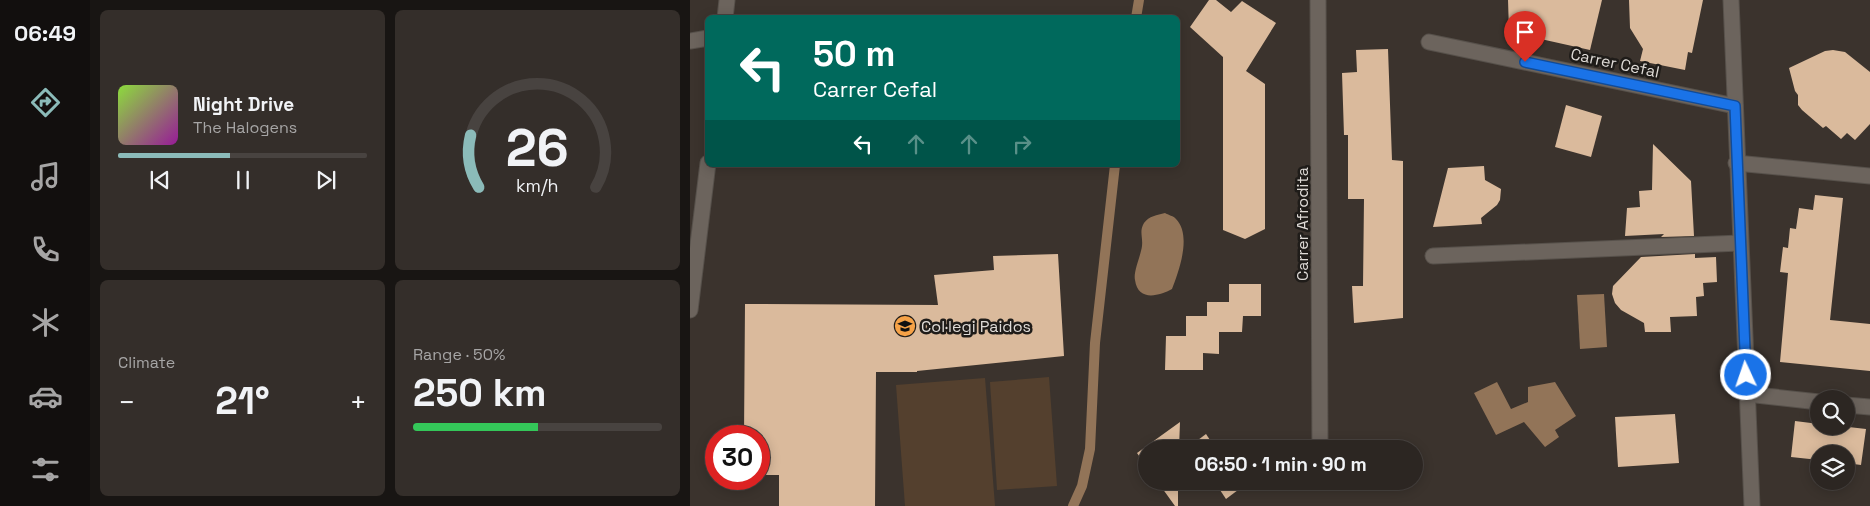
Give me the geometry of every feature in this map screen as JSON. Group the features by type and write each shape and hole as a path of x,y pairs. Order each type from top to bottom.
{"street":[{"path":"725,15 727,0"},
{"name":"Carrer Afrodita","path":"1318,0 1320,440"},
{"path":"1731,0 1736,163 1752,506"},
{"path":"690,40 705,38"},
{"name":"Carrer Cefal","path":"1430,42 1735,106"},
{"path":"1736,163 1870,176"},
{"path":"690,310 708,167"},
{"path":"1433,256 1740,243"},
{"path":"1747,394 1810,401"},
{"path":"1855,405 1870,407"}],"shaded area":[{"path":"1165,213 1175,218 1181,226 1184,243 1181,263 1172,289 1161,294 1145,294 1140,292 1135,280 1142,246 1142,229 1148,219"},
{"path":"1604,294 1607,347 1580,349 1577,295"},
{"path":"1049,377 1057,486 997,490 990,382"},
{"path":"985,378 995,506 905,506 896,385"},
{"path":"1497,382 1511,409 1528,402 1528,387 1555,382 1576,416 1555,430 1559,437 1545,447 1524,422 1496,435 1474,393"}],"building":[{"path":"1209,0 1216,0 1231,12 1242,1 1276,23 1246,71 1265,84 1265,229 1245,239 1223,230 1223,57 1190,27"},
{"path":"1508,0 1602,0 1590,50 1509,32"},
{"path":"1629,0 1703,0 1692,53 1688,52 1685,70 1640,61 1643,49 1630,28"},
{"path":"1388,49 1392,160 1403,161 1403,318 1354,323 1352,286 1363,286 1364,199 1348,199 1348,135 1344,135 1342,73 1357,72 1356,50"},
{"path":"1825,51 1845,52 1870,72 1870,124 1855,140 1847,133 1841,139 1826,126 1823,128 1798,105 1798,95 1795,91 1789,68"},
{"path":"1566,105 1602,116 1591,157 1555,147"},
{"path":"1653,144 1691,181 1694,236 1661,237 1664,234 1625,236 1627,208 1640,207 1639,191 1652,190"},
{"path":"1484,166 1485,180 1501,189 1500,200 1497,205 1481,218 1482,224 1433,227 1448,168"},
{"path":"1815,195 1843,198 1830,320 1870,324 1870,371 1780,362 1788,273 1780,272 1783,247 1788,248 1790,228 1796,229 1799,208 1813,210"},
{"path":"1058,254 1064,356 917,372 876,372 875,506 779,506 779,475 770,475 770,425 744,425 745,304 938,305 934,275 994,270 993,256"},
{"path":"1695,254 1695,258 1716,257 1717,282 1703,283 1704,296 1696,297 1697,316 1670,317 1671,332 1645,332 1644,323 1621,310 1615,303 1612,294 1613,286 1641,257"},
{"path":"1229,284 1261,284 1261,316 1243,316 1242,332 1219,332 1219,354 1203,353 1203,370 1165,370 1166,336 1186,336 1186,316 1207,316 1207,302 1229,302"},
{"path":"1675,414 1679,463 1618,467 1615,417"},
{"path":"1795,421 1810,423 1810,435 1855,435 1855,428 1866,429 1861,465 1855,464 1855,445 1810,445 1810,459 1791,457"},
{"path":"1180,422 1179,440 1155,440"},
{"path":"1206,434 1210,440 1198,440"},
{"path":"1163,490 1179,490 1178,506 1175,506"},
{"path":"1220,490 1238,490 1226,499"}],"waterway":[{"path":"1136,15 1139,0"},
{"path":"1073,506 1082,486 1090,449 1095,343 1115,167"}],"place":[{"name":"Col·legi Paidos","path":"905,326"}],"route":[{"path":"1525,62 1735,106 1746,375"}]}
